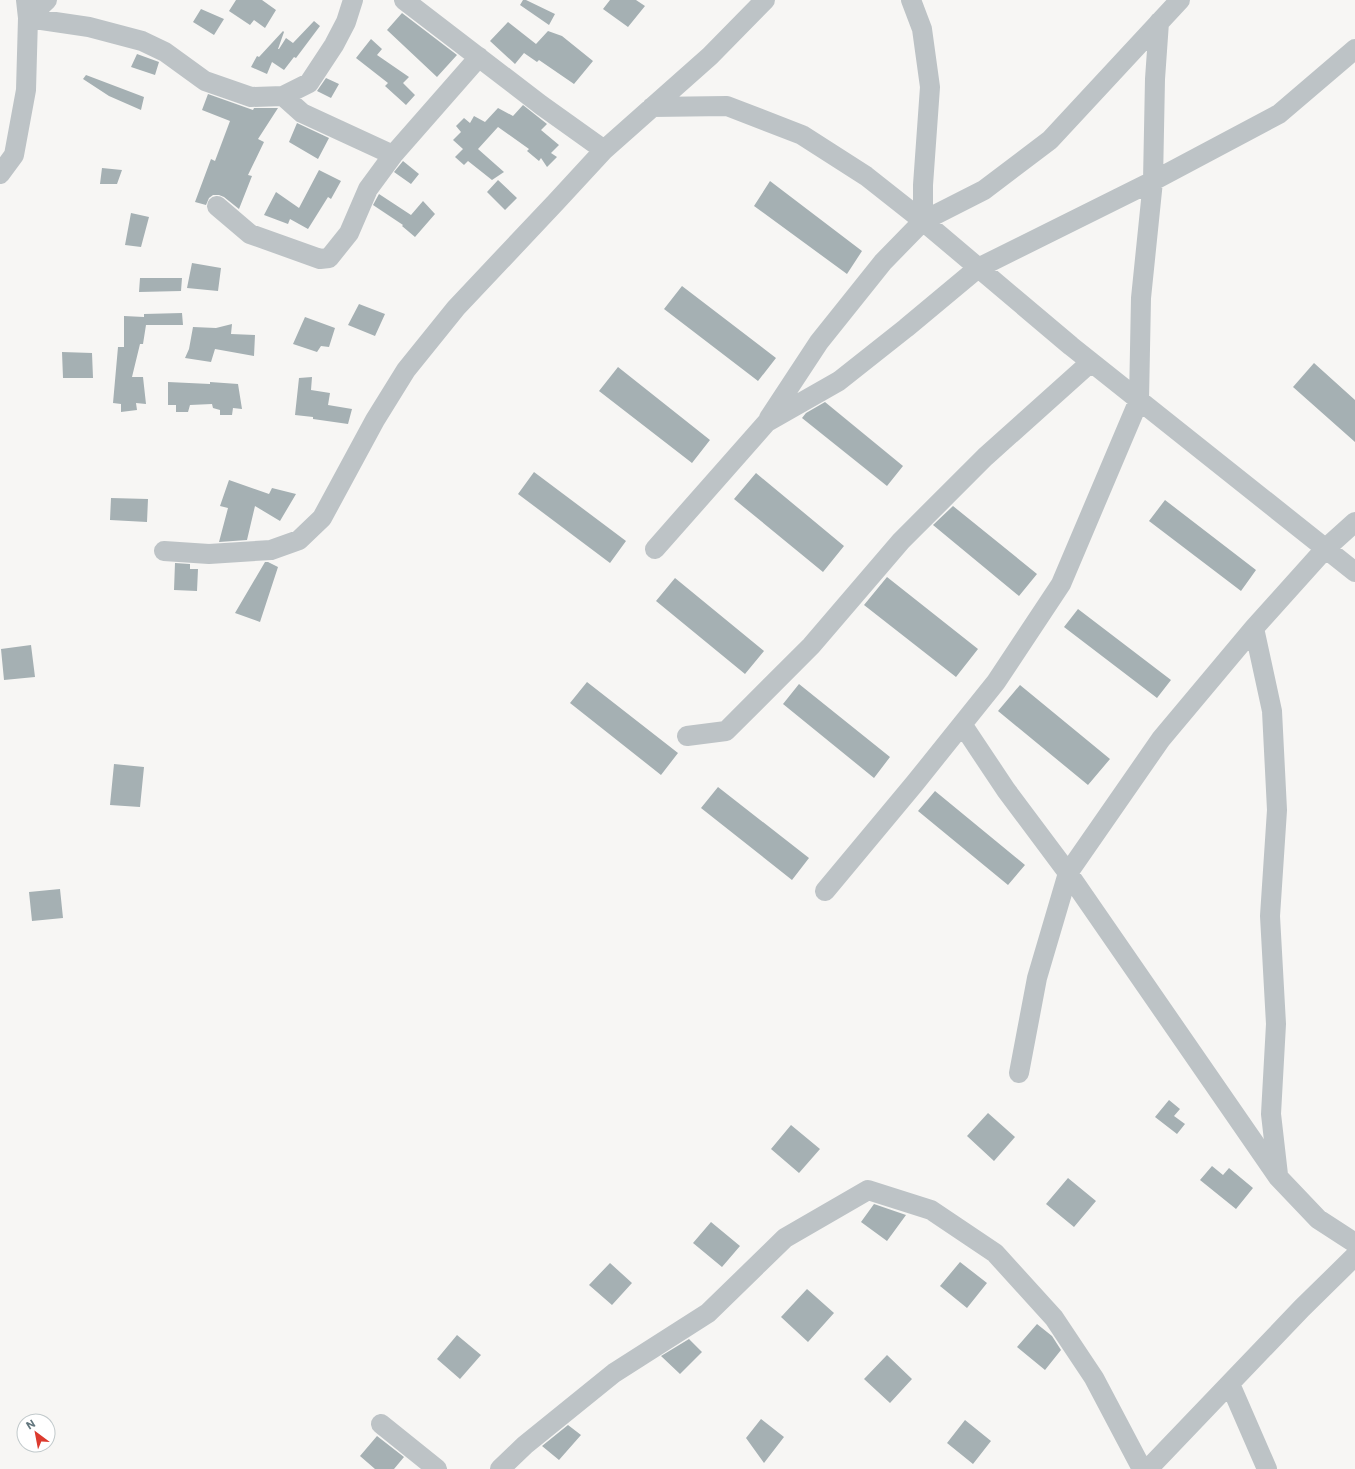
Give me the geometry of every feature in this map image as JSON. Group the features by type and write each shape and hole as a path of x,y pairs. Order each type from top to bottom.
{"street":[{"path":"27,9 47,0"},
{"path":"27,9 142,41 165,52 205,81 250,97 283,96 310,83 334,45 346,22 353,0"},
{"path":"404,0 541,105 604,150"},
{"path":"164,551 208,554 271,550 299,540 322,518 375,420 406,370 456,308 604,150 710,56 765,0"},
{"path":"911,0 922,29 930,87 923,185 923,221"},
{"path":"655,549 767,422 819,342 883,262 923,221 984,190 1050,140 1180,0"},
{"path":"0,174 14,155 26,90 27,9"},
{"path":"825,891 915,783 996,682 1061,584 1139,400 1140,298 1153,181 1155,79 1159,22"},
{"path":"767,422 839,381 978,268 1153,181 1279,114 1355,50"},
{"path":"217,206 250,234 320,259 329,258 350,233 368,188 393,155 479,57"},
{"path":"283,96 302,113 393,155"},
{"path":"652,107 727,106 802,135 866,176 923,221 1091,362 1259,494 1355,572"},
{"path":"687,736 726,731 810,646 900,541 985,457 1091,362"},
{"path":"1019,1073 1037,978 1068,873 1161,739 1254,628 1325,549 1355,522"},
{"path":"1254,628 1272,711 1276,802 1270,916 1276,1024 1271,1114 1278,1177"},
{"path":"962,724 1006,790 1068,873 1278,1177 1318,1219 1355,1243"},
{"path":"500,1469 525,1445 614,1373 708,1313 786,1238 868,1190 931,1210 995,1253 1054,1318 1094,1378 1142,1469"},
{"path":"1148,1469 1302,1308 1355,1256"},
{"path":"1230,1384 1267,1469"},
{"path":"382,1424 437,1469"}],"building":[{"path":"236,0 262,0 276,10 265,28 254,20 250,25 229,11"},
{"path":"523,0 526,0 555,14 549,25 520,5"},
{"path":"610,0 636,0 645,6 628,27 603,9"},
{"path":"201,9 224,19 214,35 193,22"},
{"path":"402,13 457,55 437,77 387,30"},
{"path":"314,21 320,26 296,58 294,57 284,70 272,62 267,74 251,67 257,56 259,57 283,31 284,32 278,49 286,38 293,43"},
{"path":"508,22 536,44 548,31 562,36 593,61 574,84 539,60 537,62 524,53 515,64 490,41"},
{"path":"371,39 382,49 377,55 409,77 403,83 415,95 406,105 385,86 388,83 356,58"},
{"path":"137,54 159,62 155,75 131,67"},
{"path":"86,75 144,97 141,110 109,96 83,79"},
{"path":"326,78 339,84 331,98 317,91"},
{"path":"208,94 253,110 254,108 278,108 258,139 264,142 248,175 252,176 239,209 224,197 219,195 213,195 209,198 206,205 195,202 211,159 215,161 230,121 202,110"},
{"path":"523,105 547,124 541,130 559,145 551,153 557,157 547,167 541,158 539,161 527,151 529,149 498,127 478,149 504,172 492,180 468,161 464,165 455,157 463,149 453,140 461,132 456,126 464,118 470,123 474,116 485,122 498,108 513,116"},
{"path":"297,123 329,138 318,159 289,142"},
{"path":"403,161 419,174 411,184 394,172"},
{"path":"102,168 122,170 117,184 100,184"},
{"path":"319,170 341,181 331,199 328,197 308,229 290,219 288,224 264,215 276,192 299,208"},
{"path":"498,180 517,198 505,210 487,192"},
{"path":"770,181 862,251 847,274 754,206"},
{"path":"379,194 411,215 423,201 435,214 415,237 402,226 403,225 373,205"},
{"path":"131,213 149,217 141,247 125,245"},
{"path":"192,263 221,268 218,291 187,288"},
{"path":"140,278 182,278 181,291 139,292"},
{"path":"682,286 776,358 758,381 664,309"},
{"path":"359,304 385,314 375,336 348,325"},
{"path":"182,313 183,325 146,325 143,344 140,344 132,377 143,377 146,404 136,403 137,410 121,412 121,404 113,403 118,347 124,347 124,316 144,317 144,314"},
{"path":"305,317 335,328 329,347 321,346 317,352 293,344"},
{"path":"232,324 231,334 255,335 254,356 215,349 211,362 185,358 189,349 193,327 216,328"},
{"path":"62,352 92,353 93,378 63,378"},
{"path":"1314,363 1355,400 1355,442 1293,387"},
{"path":"618,367 710,440 692,463 599,391"},
{"path":"312,377 311,390 330,393 328,405 352,409 348,424 295,415 299,378"},
{"path":"168,382 238,384 242,409 233,408 232,415 220,415 220,410 213,408 212,404 190,405 188,412 176,412 176,405 168,405"},
{"path":"825,402 903,466 887,486 802,418 806,413"},
{"path":"534,472 626,541 610,563 518,494"},
{"path":"756,473 844,546 823,572 734,499"},
{"path":"229,480 269,494 272,488 296,494 280,521 255,506 247,540 219,542 228,508 220,506"},
{"path":"111,498 148,499 147,522 110,520"},
{"path":"1165,500 1256,570 1241,591 1149,521"},
{"path":"953,506 1037,574 1019,596 933,525"},
{"path":"265,562 278,567 260,622 235,613"},
{"path":"175,563 190,564 190,569 198,569 197,591 174,590"},
{"path":"887,577 978,649 956,677 864,605"},
{"path":"675,578 764,651 745,674 656,601"},
{"path":"1078,609 1171,680 1157,698 1064,627"},
{"path":"31,645 35,677 4,680 1,649"},
{"path":"587,682 678,753 661,775 570,703"},
{"path":"799,684 890,757 874,778 783,704"},
{"path":"1020,685 1110,759 1088,785 998,711"},
{"path":"114,764 144,767 140,807 110,805"},
{"path":"718,787 809,858 792,880 701,808"},
{"path":"935,791 1025,865 1008,885 918,811"},
{"path":"60,889 63,918 32,921 29,892"},
{"path":"1169,1100 1180,1109 1174,1116 1185,1124 1177,1134 1155,1117"},
{"path":"988,1113 1015,1137 994,1161 967,1136"},
{"path":"791,1125 820,1149 799,1173 771,1149"},
{"path":"1212,1166 1223,1175 1229,1168 1253,1188 1236,1209 1200,1180"},
{"path":"1068,1178 1096,1201 1074,1227 1046,1204"},
{"path":"874,1204 906,1215 887,1241 861,1222"},
{"path":"711,1222 740,1246 722,1267 693,1243"},
{"path":"960,1262 987,1283 967,1308 940,1286"},
{"path":"610,1263 632,1283 612,1305 589,1285"},
{"path":"807,1289 834,1313 808,1342 781,1317"},
{"path":"1037,1324 1052,1336 1061,1350 1045,1370 1017,1347"},
{"path":"457,1335 481,1355 460,1379 437,1359"},
{"path":"689,1339 702,1352 680,1374 661,1356"},
{"path":"887,1355 912,1379 890,1403 864,1379"},
{"path":"761,1419 784,1437 764,1463 746,1438"},
{"path":"965,1420 991,1441 973,1464 947,1443"},
{"path":"568,1425 581,1435 559,1460 542,1446"},
{"path":"377,1436 404,1457 394,1469 375,1469 360,1456"}]}
